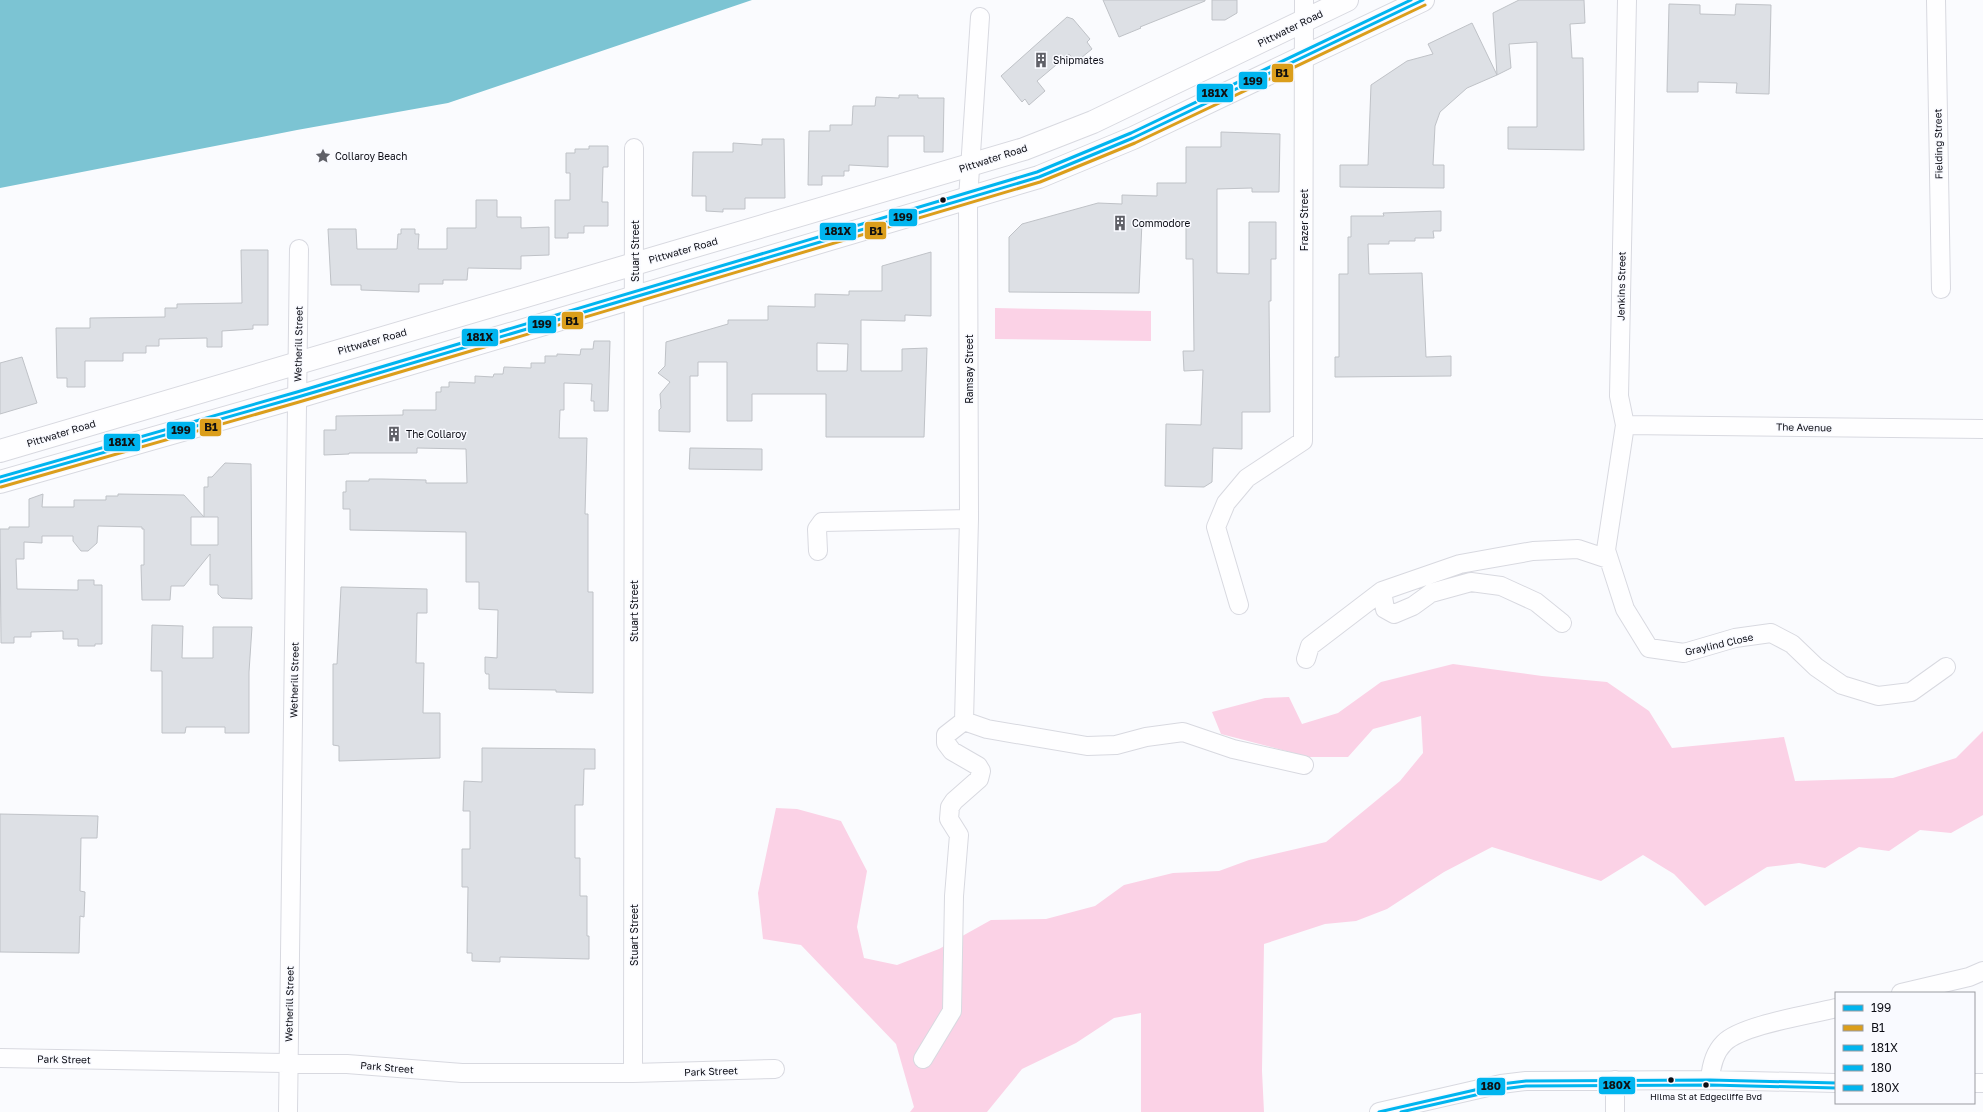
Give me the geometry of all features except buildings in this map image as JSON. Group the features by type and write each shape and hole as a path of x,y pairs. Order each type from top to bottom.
{"highway":[{"name":"Pittwater Road","path":"0,451 1024,149 1093,122 1304,10 1347,0"},
{"path":"0,482 298,398 1039,177 1133,138 1423,0"}],"street":[{"name":"Jenkins Street","path":"1610,564 1607,543 1625,425 1620,396 1627,0"},
{"name":"Fielding Street","path":"1936,0 1941,289"},
{"name":"Frazer Street","path":"1239,605 1216,527 1226,503 1247,478 1303,441 1304,10"},
{"name":"Ramsay Street","path":"964,721 969,519 968,199 980,17"},
{"name":"Stuart Street","path":"633,1073 634,148"},
{"name":"Wetherill Street","path":"288,1112 299,249"},
{"name":"The Avenue","path":"1625,425 1983,429"},
{"path":"818,551 816,529 822,522 969,519"},
{"path":"1306,659 1310,646 1382,591 1460,564 1533,551 1578,549 1610,564"},
{"name":"Graylind Close","path":"1610,564 1625,609 1649,648 1684,653 1735,638 1771,633 1792,644 1816,667 1842,685 1878,696 1911,692 1946,667"},
{"path":"1382,591 1385,609 1394,614 1413,606 1431,593 1471,582 1501,586 1536,602 1562,623"},
{"path":"923,1059 952,1011 954,896 959,835 949,819 950,807 954,800 979,779 981,771 978,766 952,751 946,743 946,735 964,721 987,729 1087,746 1116,745 1146,737 1183,732 1233,749 1304,765"},
{"path":"1905,992 1969,977 1983,970"},
{"path":"1710,1080 1714,1058 1718,1050 1730,1038 1755,1028 1835,1008"},
{"name":"Park Street","path":"0,1058 347,1064 462,1073 633,1073 775,1068"},
{"path":"1615,1080 1615,1112"},
{"path":"1379,1112 1513,1082 1710,1080 1835,1083"}],"shaded area":[{"path":"995,308 1151,311 1151,341 995,339"},
{"path":"1453,664 1542,676 1607,682 1649,711 1672,748 1784,737 1795,781 1893,778 1956,758 1983,731 1983,815 1951,833 1920,830 1889,851 1859,847 1825,868 1799,863 1767,867 1705,906 1674,874 1643,855 1601,881 1492,847 1444,872 1387,909 1356,921 1325,924 1264,944 1262,1071 1264,1112 1141,1112 1141,1013 1114,1018 1076,1043 1022,1069 987,1112 910,1112 914,1107 896,1044 801,945 763,939 758,893 776,808 797,809 841,821 867,871 857,927 864,958 897,965 939,949 991,920 1046,919 1095,906 1124,885 1173,873 1219,871 1249,860 1326,842 1400,781 1423,753 1421,716 1373,729 1348,757 1309,757 1221,734 1212,712 1265,698 1289,697 1302,724 1338,713 1381,682"}],"water":[{"path":"0,0 752,0 448,103 297,130 0,188"}],"transit line":[{"name":"181X","path":"0,477 297,392 1037,172 1131,133 1411,0"},
{"name":"199","path":"0,482 298,397 1039,177 1133,138 1423,0"},
{"name":"B1","path":"1,487 299,402 1040,182 1135,143 1425,5"},
{"name":"180","path":"1379,1112 1501,1084 1526,1081 1710,1080 1835,1083"},
{"name":"180X","path":"1401,1112 1502,1089 1526,1086 1710,1085 1835,1088"}],"place":[{"name":"Shipmates","path":"1041,60"},
{"name":"Collaroy Beach","path":"323,156"},
{"name":"Commodore","path":"1120,223"},
{"name":"The Collaroy","path":"394,434"},
{"name":"Hilma St at Edgecliffe Bvd","path":"1706,1085"}]}
